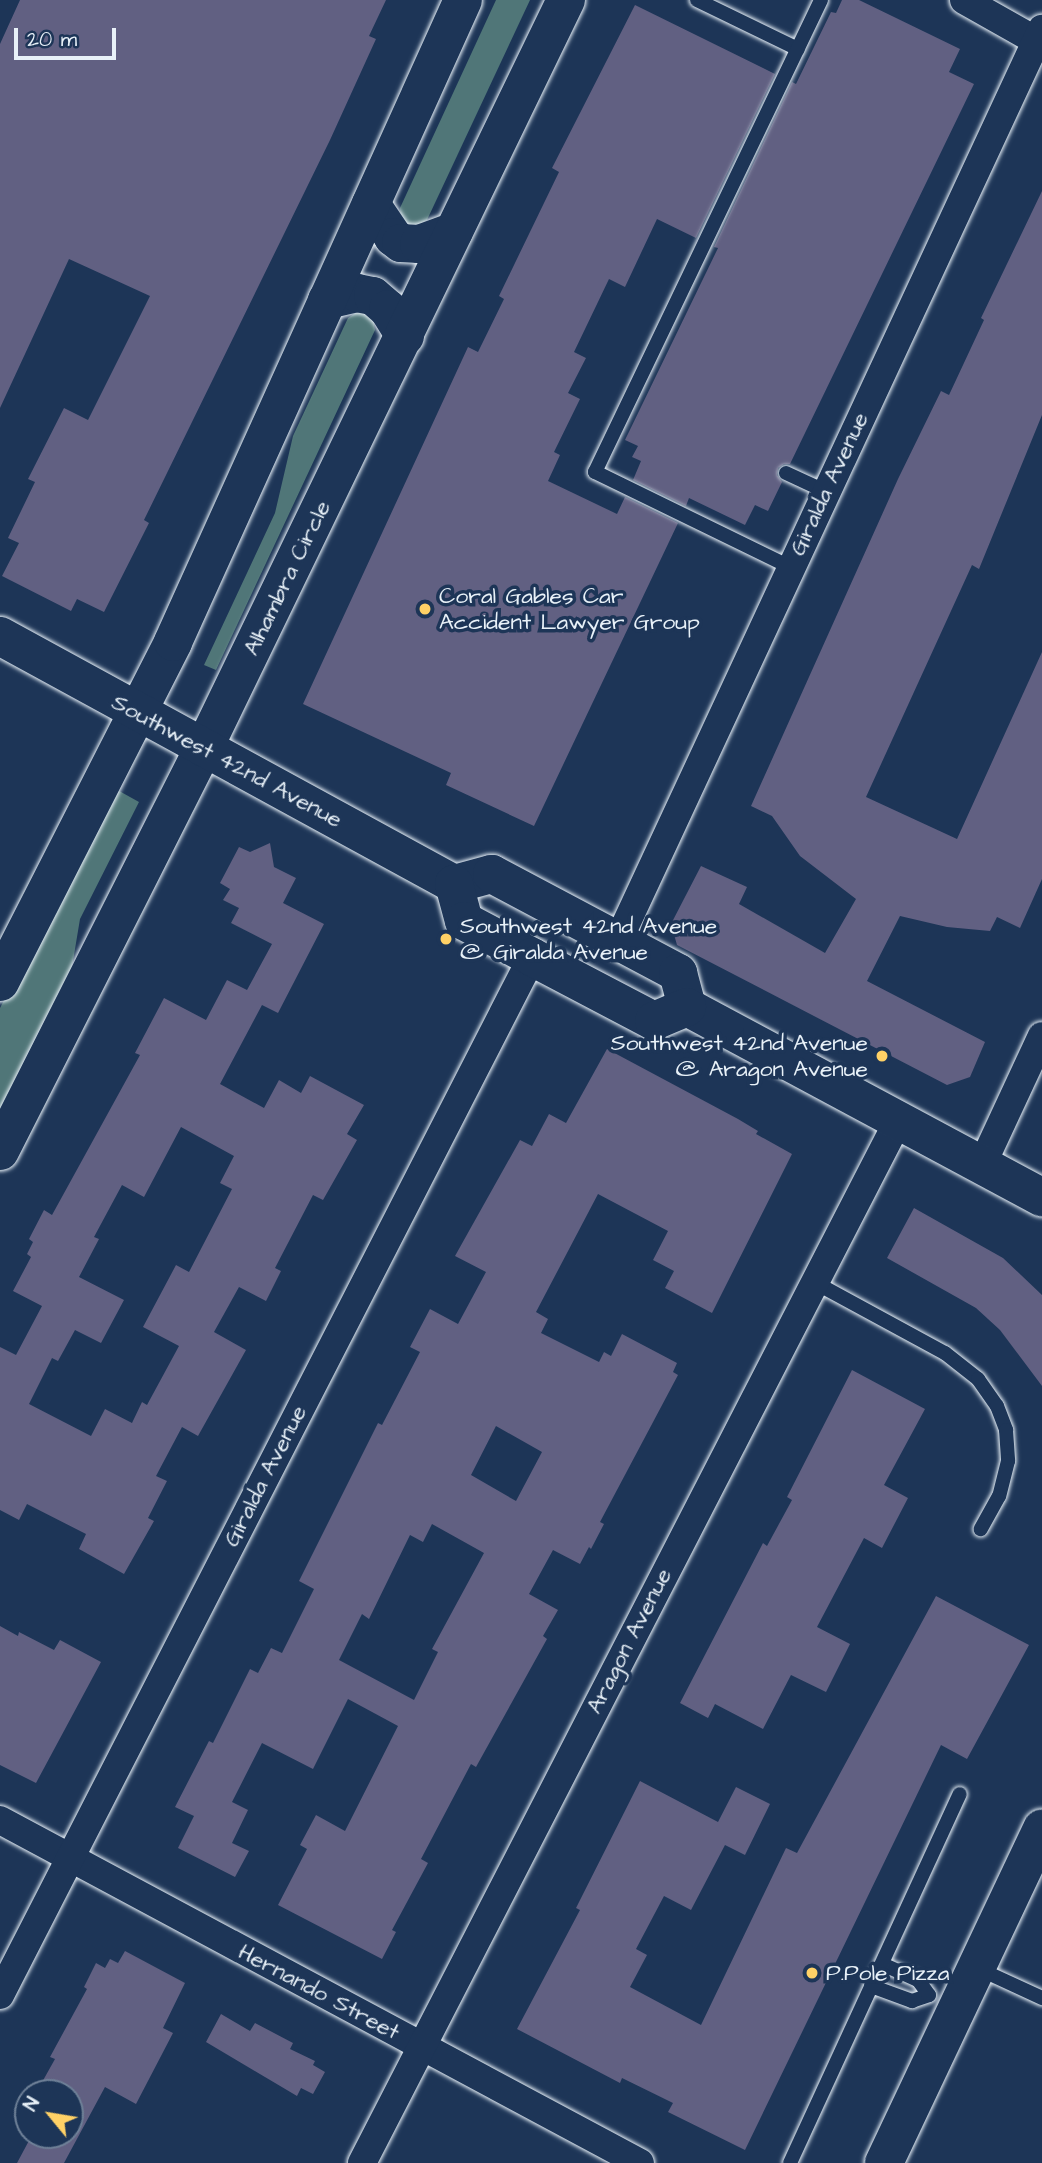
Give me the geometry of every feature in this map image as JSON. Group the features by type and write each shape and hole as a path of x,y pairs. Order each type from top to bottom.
{"street":[{"path":"0,982 139,714 463,0"},
{"name":"Alhambra Circle","path":"0,1151 204,748 566,0"},
{"path":"964,0 1040,38"},
{"name":"Giralda Avenue","path":"618,941 825,491 1040,38"},
{"path":"371,204 393,237 401,243 418,244 454,231"},
{"path":"327,300 357,293 373,296 388,309 405,336"},
{"name":"Southwest 42nd Avenue","path":"0,636 454,884"},
{"path":"687,1007 654,1021 532,957 464,921 454,884 492,874 678,973 687,1007 1042,1198"},
{"path":"464,921 492,910 561,945 583,947 618,941"},
{"name":"Giralda Avenue","path":"0,1995 532,957"},
{"path":"982,1165 1042,1036"},
{"name":"Aragon Avenue","path":"362,2163 898,1121"},
{"name":"Hernando Street","path":"0,1820 640,2163"},
{"path":"884,2163 943,2000 976,1967 1042,1828"}],"lane":[{"path":"697,0 798,50"},
{"path":"790,567 595,472 821,0"},
{"path":"786,473 825,491"},
{"path":"814,1282 945,1353 978,1379 998,1406 1006,1430 1008,1461 999,1496 981,1529"},
{"path":"790,2163 960,1794"},
{"path":"882,1964 918,1980 943,2000"},
{"path":"976,1967 1042,1998"},
{"path":"871,1986 912,2001 943,2000"}],"green space":[{"path":"496,0 530,0 427,220 417,226 409,226 401,219 400,208"},
{"path":"357,312 366,312 373,319 375,330 216,670 204,665 275,513 293,436 348,318"},
{"path":"112,787 139,802 80,919 72,967 0,1110 0,1008"}],"building":[{"path":"20,0 386,0 369,36 376,39 330,140 144,520 149,523 104,612 77,599 71,611 2,576 19,543 8,538 35,482 28,479 64,408 88,420 150,296 69,259 0,408 0,44"},
{"path":"842,0 859,0 960,49 949,72 974,84 790,464 778,468 777,475 782,482 768,511 755,505 745,525 689,498 686,506 633,480 641,461 632,457 638,446 625,440 718,248 714,247 792,82 796,84 831,12 836,13"},
{"path":"635,5 775,74 696,238 657,219 625,287 609,279 574,352 586,358 568,393 580,399 554,452 560,455 548,481 617,514 625,497 678,523 534,826 446,785 451,773 303,704 468,347 478,352 504,299 499,296 559,172 552,168"},
{"path":"1042,191 1042,415 979,569 972,565 866,797 957,839 1042,652 1042,879 1020,928 997,917 990,931 947,927 900,916 867,981 985,1042 970,1077 947,1085 677,945 671,924 701,866 747,887 739,904 825,953 856,899 800,856 772,816 751,806 898,479 941,391 949,395 984,320 981,318"},
{"path":"270,843 274,867 296,878 283,903 324,924 278,1013 262,1005 220,1084 264,1108 279,1080 301,1093 310,1076 364,1105 347,1134 357,1140 323,1200 313,1195 275,1268 281,1271 266,1301 239,1287 214,1332 246,1350 198,1436 182,1427 156,1476 167,1481 148,1518 154,1521 124,1574 79,1549 86,1534 27,1504 19,1520 0,1510 0,1347 16,1355 42,1306 13,1291 31,1257 27,1254 33,1242 29,1239 44,1210 52,1215 140,1055 135,1053 164,998 206,1020 227,980 247,990 272,944 231,923 239,908 223,900 230,889 220,883 239,847 250,852","holes":["181,1127 234,1156 220,1183 232,1189 189,1272 176,1265 143,1327 179,1346 147,1405 142,1402 132,1423 105,1409 91,1436 29,1404 52,1358 58,1361 75,1330 101,1343 124,1300 79,1277 99,1239 94,1237 122,1185 144,1197"]},
{"path":"607,1049 738,1119 758,1131 756,1134 792,1154 712,1313 665,1288 674,1271 653,1260 668,1231 598,1194 536,1312 548,1319 541,1333 599,1362 604,1352 611,1356 622,1334 677,1363 673,1372 678,1375 600,1522 604,1524 591,1549 589,1547 580,1564 553,1550 529,1594 558,1610 543,1636 547,1639 476,1767 471,1764 421,1859 428,1863 392,1930 396,1932 382,1959 278,1905 307,1849 300,1845 316,1815 345,1831 398,1726 348,1699 313,1769 262,1743 232,1802 248,1810 232,1843 249,1851 235,1877 178,1848 194,1816 175,1807 209,1741 213,1743 250,1669 258,1673 271,1648 282,1653 314,1589 299,1581 378,1423 382,1425 420,1352 410,1347 430,1309 458,1324 486,1272 455,1256 520,1140 532,1146 549,1114 566,1123","holes":["496,1426 542,1452 516,1501 471,1475","432,1524 484,1553 432,1649 438,1652 414,1700 339,1660 362,1614 369,1619 410,1535 423,1542"]},
{"path":"914,1208 1003,1258 1042,1295 1042,1386 1000,1330 976,1308 887,1258"},
{"path":"852,1370 925,1409 884,1485 908,1498 882,1548 864,1538 817,1627 850,1644 826,1692 791,1675 763,1729 715,1704 708,1718 680,1703 763,1543 767,1546 792,1500 787,1497"},
{"path":"936,1596 1029,1645 967,1759 941,1745 745,2150 668,2112 673,2103 622,2078 620,2083 517,2029 580,1910 576,1908 640,1781 718,1822 736,1787 770,1804 745,1855 725,1845 691,1910 664,1896 636,1949 647,1955 630,1987 701,2025 786,1848 797,1853"},
{"path":"0,1626 18,1636 19,1632 54,1650 60,1640 101,1662 36,1783 0,1765"},
{"path":"125,1951 185,1983 163,2028 173,2033 136,2104 105,2087 84,2126 84,2079 44,2079 55,2059 50,2057 87,1989 84,1987 96,1963 105,1968 110,1959 118,1963"},
{"path":"221,2014 250,2031 255,2023 293,2043 290,2049 315,2061 313,2065 325,2072 313,2094 301,2088 297,2096 206,2042"},
{"path":"24,2149 72,2149 64,2163 17,2163"}],"place":[{"name":"Coral Gables Car Accident Lawyer Group","path":"425,609"},
{"name":"Southwest 42nd Avenue @ Giralda Avenue","path":"446,939"},
{"name":"Southwest 42nd Avenue @ Aragon Avenue","path":"882,1056"},
{"name":"P.Pole Pizza","path":"812,1973"}]}
